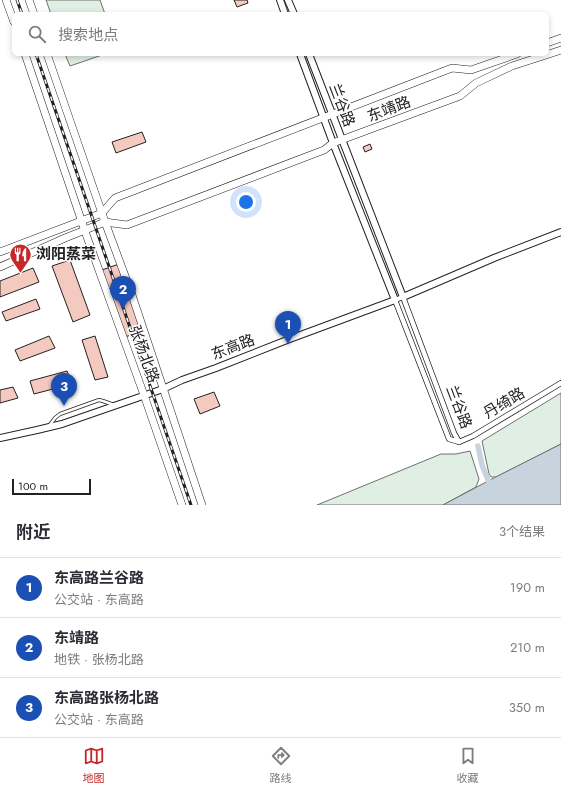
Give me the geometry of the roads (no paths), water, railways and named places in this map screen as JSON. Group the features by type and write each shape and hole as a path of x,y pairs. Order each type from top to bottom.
{"main road":[{"path":"6,0 12,16"},
{"path":"29,0 33,12"},
{"path":"549,42 561,38"},
{"name":"东靖路","path":"549,54 561,50"},
{"name":"张杨北路","path":"26,56 82,222 182,505"},
{"name":"张杨北路","path":"49,56 105,222 131,292 202,505"},
{"name":"东靖路","path":"0,252 82,222 102,213 115,198 324,117 452,68 471,70 511,56"},
{"name":"东靖路","path":"0,267 105,222 128,225 324,150 342,140 460,96 476,83 512,66 543,56"},
{"path":"0,262 65,238"}],"street":[{"path":"280,0 284,12"},
{"path":"288,0 293,12"},
{"name":"兰谷路","path":"301,56 333,144 449,439 459,442"},
{"name":"兰谷路","path":"310,56 459,442"},
{"name":"东高路","path":"0,438 62,424 144,395 403,297 494,258 561,232"},
{"name":"丹绮路","path":"459,442 473,436 561,383"}],"lane":[{"path":"47,428 60,414 99,400 114,405"}],"waterway":[{"path":"478,446 482,465 491,487"}],"railway":[{"path":"17,0 21,12"},
{"path":"37,56 191,505"}],"place":[{"name":"浏阳蒸菜","path":"20,274"},
{"name":"东靖路","path":"123,309"},
{"name":"东高路兰谷路","path":"288,344"},
{"name":"东高路张杨北路","path":"64,406"}]}
